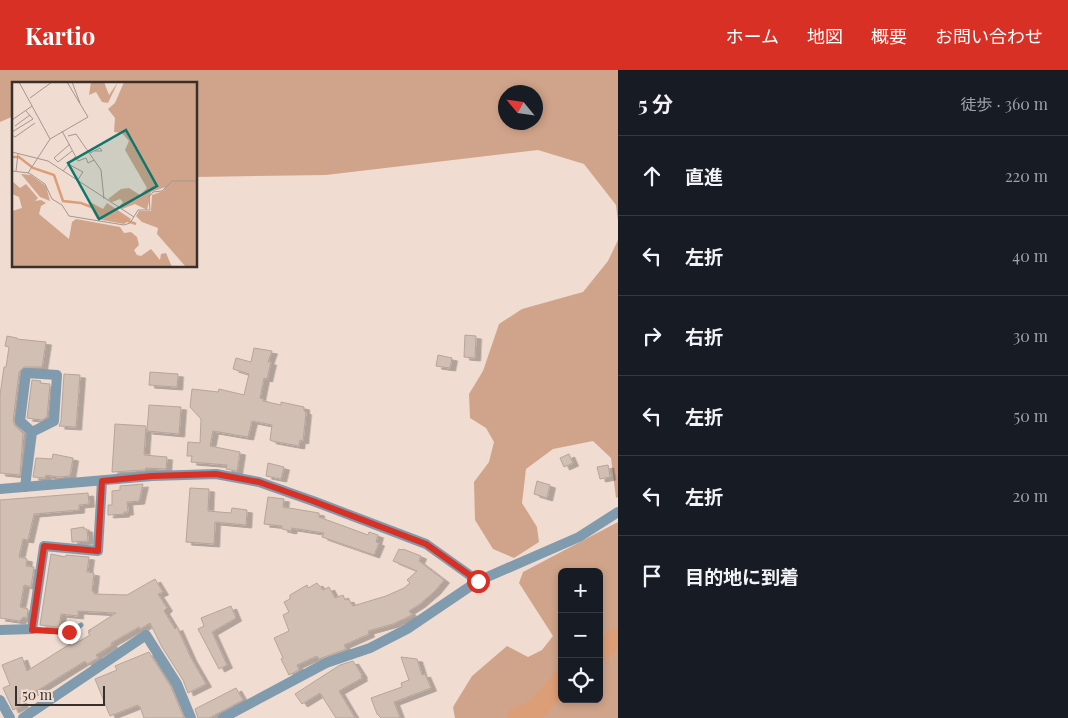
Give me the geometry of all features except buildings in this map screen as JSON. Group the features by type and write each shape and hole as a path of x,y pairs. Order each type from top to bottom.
{"street":[{"path":"26,373 57,375 54,421 32,432 20,421 26,373"},
{"path":"26,487 32,432"},
{"path":"0,489 152,476 216,474 259,482 426,544 478,581"},
{"path":"0,630 32,630 44,546 98,551 102,481"},
{"path":"223,718 326,663 370,648 407,630 478,581 579,537 618,512"},
{"path":"23,718 146,635 177,684 191,718"},
{"path":"0,700 10,718"}],"lane":[{"path":"32,630 69,632 82,625"}],"shaded area":[{"path":"0,70 618,70 618,221 616,205 584,164 538,150 326,175 198,177 198,82 12,82 12,117 0,122"},
{"path":"618,240 618,497 616,498 611,458 593,441 553,449 526,469 522,503 537,527 539,542 514,558 493,549 475,520 474,482 489,462 494,442 486,428 470,418 469,394 483,371 499,324 522,309 583,292 608,261"},
{"path":"618,522 618,718 455,718 453,707 472,676 507,646 528,657 542,650 553,636 519,583 523,572"}],"waterway":[{"path":"603,648 618,638"},
{"path":"517,718 537,709 558,685"}],"route":[{"path":"69,632 32,630 44,546 98,551 102,481 152,476 216,474 259,482 426,544 478,581"}]}
